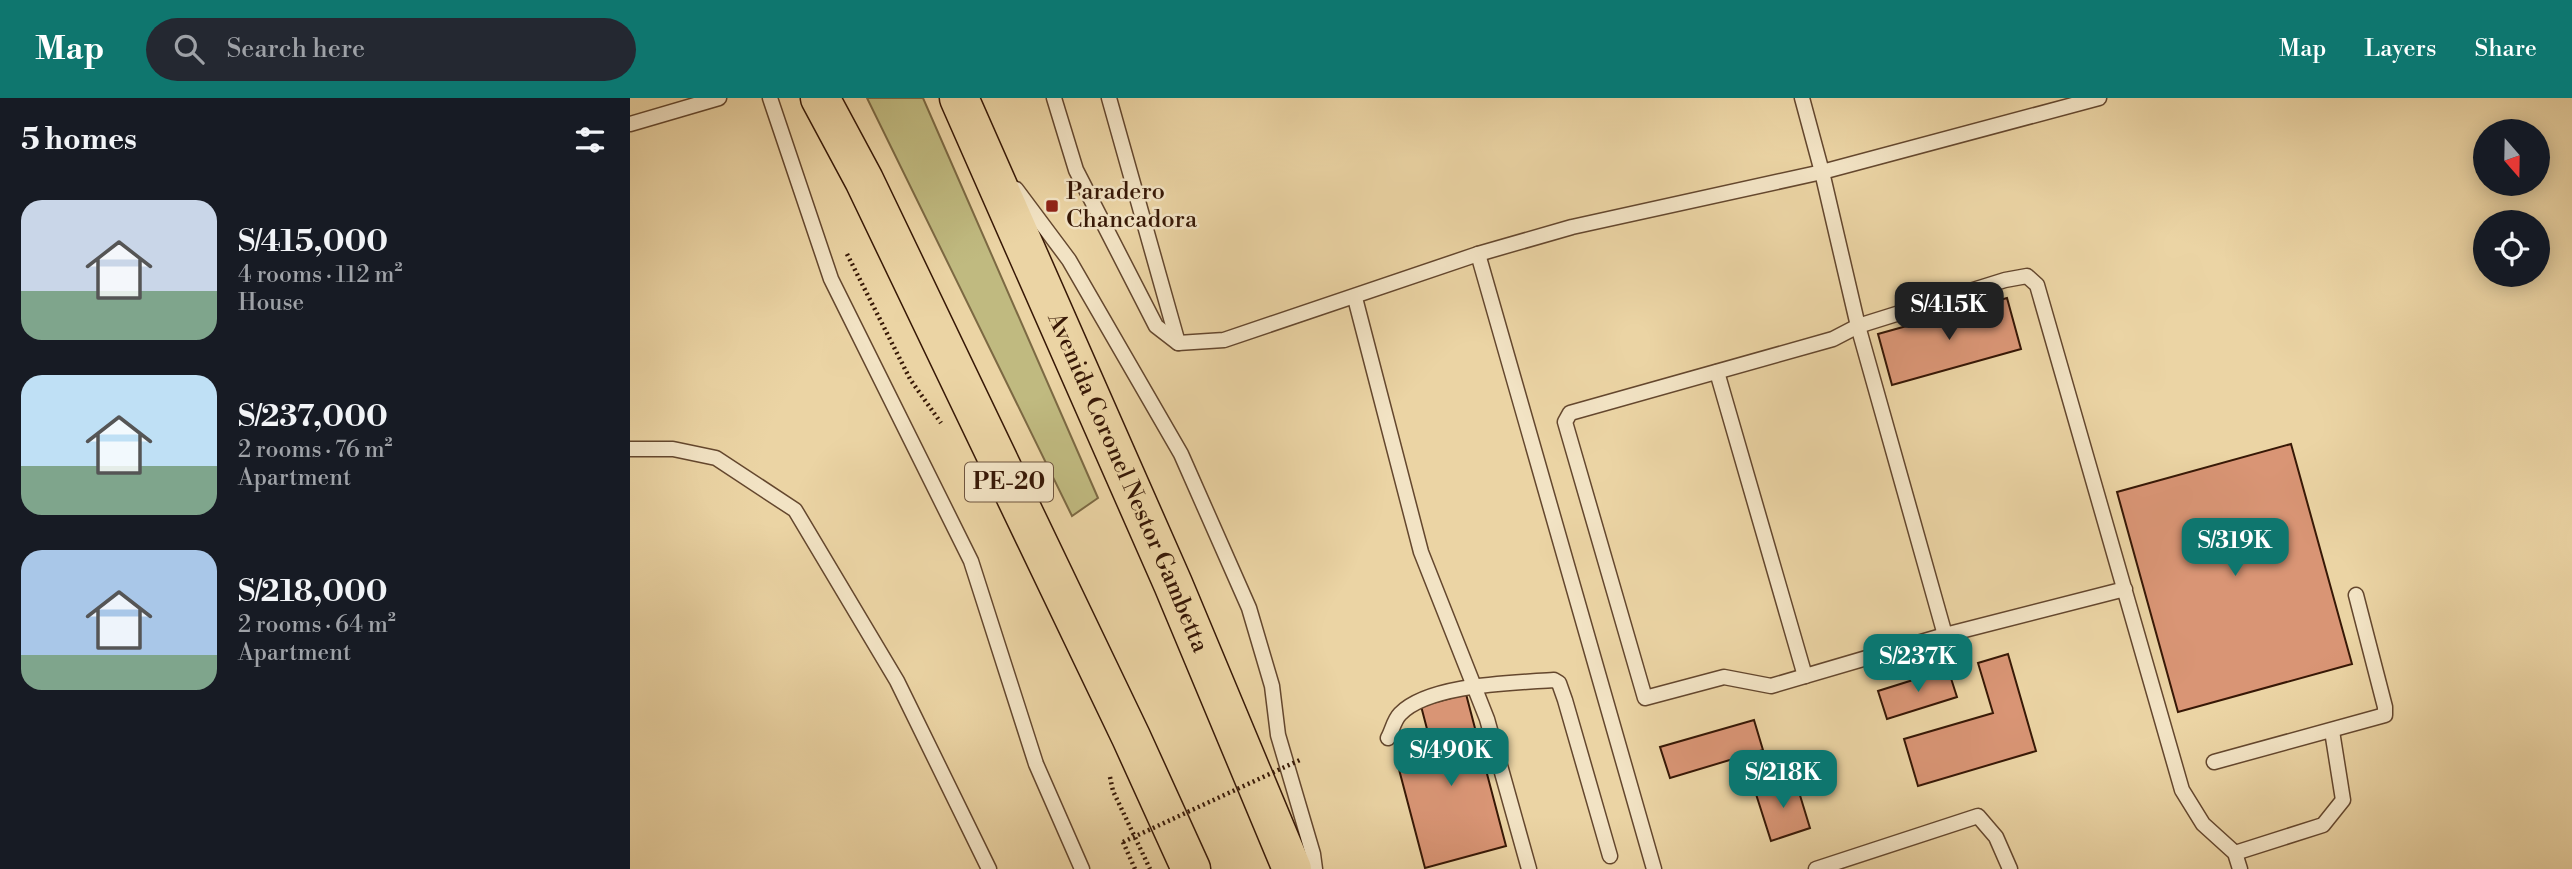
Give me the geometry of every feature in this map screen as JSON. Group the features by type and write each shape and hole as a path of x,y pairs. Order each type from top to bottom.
{"highway":[{"name":"PE-20","path":"820,98 882,217 1131,737 1191,869"},
{"name":"Avenida Coronel Nestor Gambetta","path":"959,98 1173,584 1292,869"}],"lane":[{"path":"630,124 719,98"},
{"path":"770,98 831,278 971,561 1036,764 1082,869"},
{"path":"1054,98 1076,170 1156,326 1178,343 1224,340 1355,298 1478,254 1572,227 1822,172 2099,98"},
{"path":"1109,98 1178,343"},
{"path":"1802,98 1858,326 1945,635"},
{"path":"976,137 1069,260 1181,454 1249,608 1272,686 1278,735 1315,869"},
{"path":"1478,254 1654,869"},
{"path":"2124,589 1945,635 1771,686 1724,677 1645,698 1565,422 1570,413 1833,339 1858,326 2005,280 2027,276 2037,285 2182,790 2203,824 2235,853 2240,869"},
{"path":"1355,298 1421,552 1487,719 1529,869"},
{"path":"1717,372 1805,676"},
{"path":"630,449 673,449 716,458 795,510 897,681 989,869"},
{"path":"2214,762 2385,716 2356,595"},
{"path":"1388,738 1398,716 1409,706 1431,697 1474,686 1554,680 1559,683 1610,856"},
{"path":"2235,853 2323,825 2343,800 2332,731"},
{"path":"1816,869 1978,816 1996,837 2010,869"}],"path":[{"path":"1135,869 1123,842 1302,759"}],"shaded area":[{"path":"867,98 923,98 1098,498 1072,516"}],"building":[{"path":"2007,298 2021,349 1892,385 1878,334"},
{"path":"2291,444 2352,664 2178,712 2117,492"},
{"path":"2008,654 2036,751 1918,786 1904,739 1993,713 1978,663"},
{"path":"1948,669 1957,697 1887,719 1878,691"},
{"path":"1466,694 1506,846 1425,868 1396,758 1432,748 1421,706"},
{"path":"1754,720 1763,750 1670,778 1660,747"},
{"path":"1795,779 1810,828 1771,841 1755,791"}],"place":[{"name":"Paradero Chancadora","path":"1052,206"}]}
